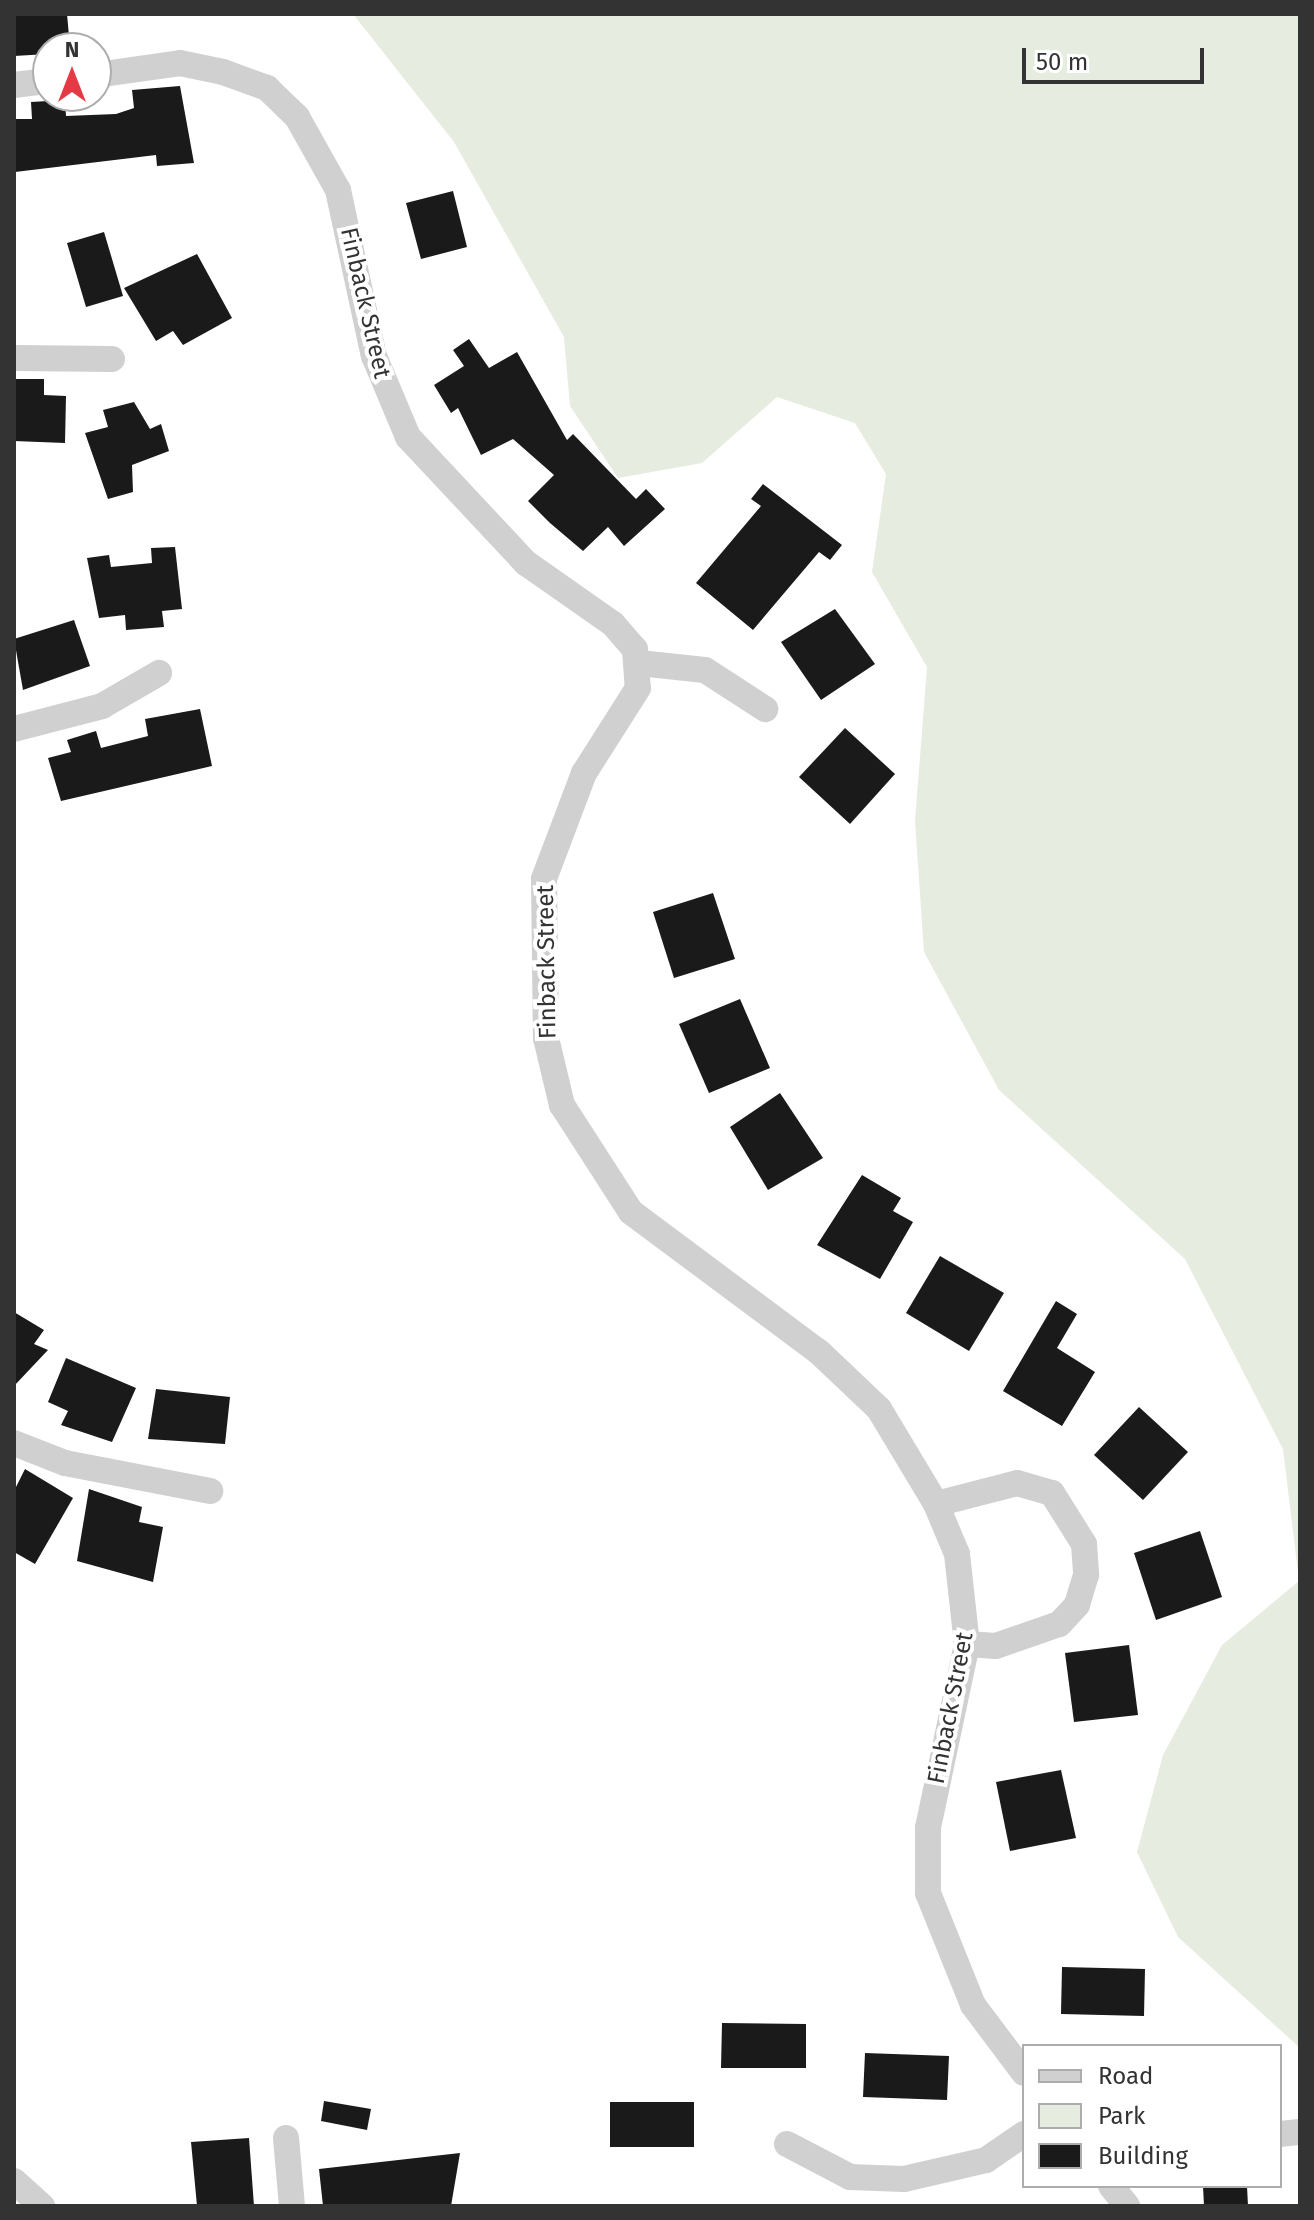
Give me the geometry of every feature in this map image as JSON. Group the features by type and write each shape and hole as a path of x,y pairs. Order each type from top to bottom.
{"street":[{"name":"Finback Street","path":"112,73 180,63 223,72 267,88 297,117 338,190 374,356 408,437 526,563 613,624 639,663 638,688 584,773 544,879 546,1038 562,1105 631,1212 819,1352 879,1409 936,1504 957,1554 967,1644 928,1828 928,1893 973,2005 1022,2070"},
{"path":"14,358 112,359"},
{"path":"639,663 705,670 765,709"},
{"path":"14,729 102,706 159,673"},
{"path":"14,1443 65,1463 210,1491"},
{"path":"936,1504 1017,1483 1052,1493 1084,1544 1082,1590 1059,1624 996,1646 967,1644"},
{"path":"787,2144 850,2177 904,2179 986,2160 1022,2135"},
{"path":"286,2138 292,2206"},
{"path":"14,2181 42,2206"},
{"path":"1113,2188 1127,2206"}],"green space":[{"path":"353,14 1300,14 1300,2048 1178,1937 1137,1852 1163,1755 1222,1645 1299,1581 1283,1449 1185,1259 999,1090 924,952 915,821 927,667 872,572 886,474 855,423 777,397 702,463 618,478 570,406 564,337 454,142"}],"building":[{"path":"14,14 67,14 69,32 32,32 32,55 14,56"},
{"path":"180,86 194,163 157,166 156,155 15,172 14,119 32,119 31,102 32,112 66,112 66,116 116,114 134,108 132,90"},
{"path":"453,191 467,247 421,259 406,203"},
{"path":"104,232 123,296 86,307 67,243"},
{"path":"197,254 232,318 183,345 173,331 156,341 124,288"},
{"path":"469,339 489,368 517,352 567,440 573,434 636,499 646,489 665,509 624,546 608,527 583,551 550,523 528,501 554,475 513,439 481,455 458,408 451,413 434,385 464,366 453,350"},
{"path":"14,379 44,379 44,395 66,396 65,443 14,441"},
{"path":"134,402 150,429 161,424 169,451 132,465 133,492 108,499 85,433 108,427 103,410"},
{"path":"763,484 842,545 830,560 819,552 753,630 696,583 761,506 751,499"},
{"path":"175,547 182,609 162,611 164,627 126,630 125,615 99,618 87,558 109,555 111,567 152,563 151,548"},
{"path":"835,609 875,664 821,700 781,642"},
{"path":"74,620 90,666 23,690 14,639"},
{"path":"200,709 212,766 61,801 48,758 71,752 67,740 96,731 101,748 148,736 145,719"},
{"path":"845,728 895,774 850,824 799,777"},
{"path":"713,893 735,959 674,978 653,912"},
{"path":"740,999 770,1068 709,1093 679,1024"},
{"path":"780,1093 823,1158 768,1190 730,1127"},
{"path":"862,1175 901,1198 893,1211 913,1222 880,1279 817,1245"},
{"path":"940,1256 1004,1293 969,1351 906,1313"},
{"path":"1056,1301 1077,1314 1057,1348 1095,1372 1062,1426 1003,1391"},
{"path":"14,1312 44,1330 34,1344 48,1350 14,1386"},
{"path":"66,1358 136,1388 112,1442 61,1425 68,1411 48,1402"},
{"path":"156,1389 230,1397 225,1444 148,1439"},
{"path":"1139,1407 1188,1452 1143,1500 1094,1455"},
{"path":"25,1469 73,1498 35,1564 14,1552 14,1491"},
{"path":"89,1489 142,1507 139,1522 163,1527 153,1582 77,1561"},
{"path":"1200,1531 1222,1597 1156,1620 1134,1553"},
{"path":"1129,1645 1138,1715 1074,1722 1065,1653"},
{"path":"1061,1770 1076,1838 1010,1851 996,1782"},
{"path":"1062,1967 1145,1969 1144,2016 1061,2014"},
{"path":"722,2023 806,2024 806,2068 721,2068"},
{"path":"865,2053 949,2056 947,2100 863,2097"},
{"path":"324,2101 371,2109 367,2130 321,2121"},
{"path":"610,2102 694,2102 694,2147 610,2147"},
{"path":"249,2138 254,2206 197,2206 191,2142"},
{"path":"460,2153 451,2206 323,2206 319,2169"},
{"path":"1203,2188 1247,2188 1248,2206 1204,2206"}]}
